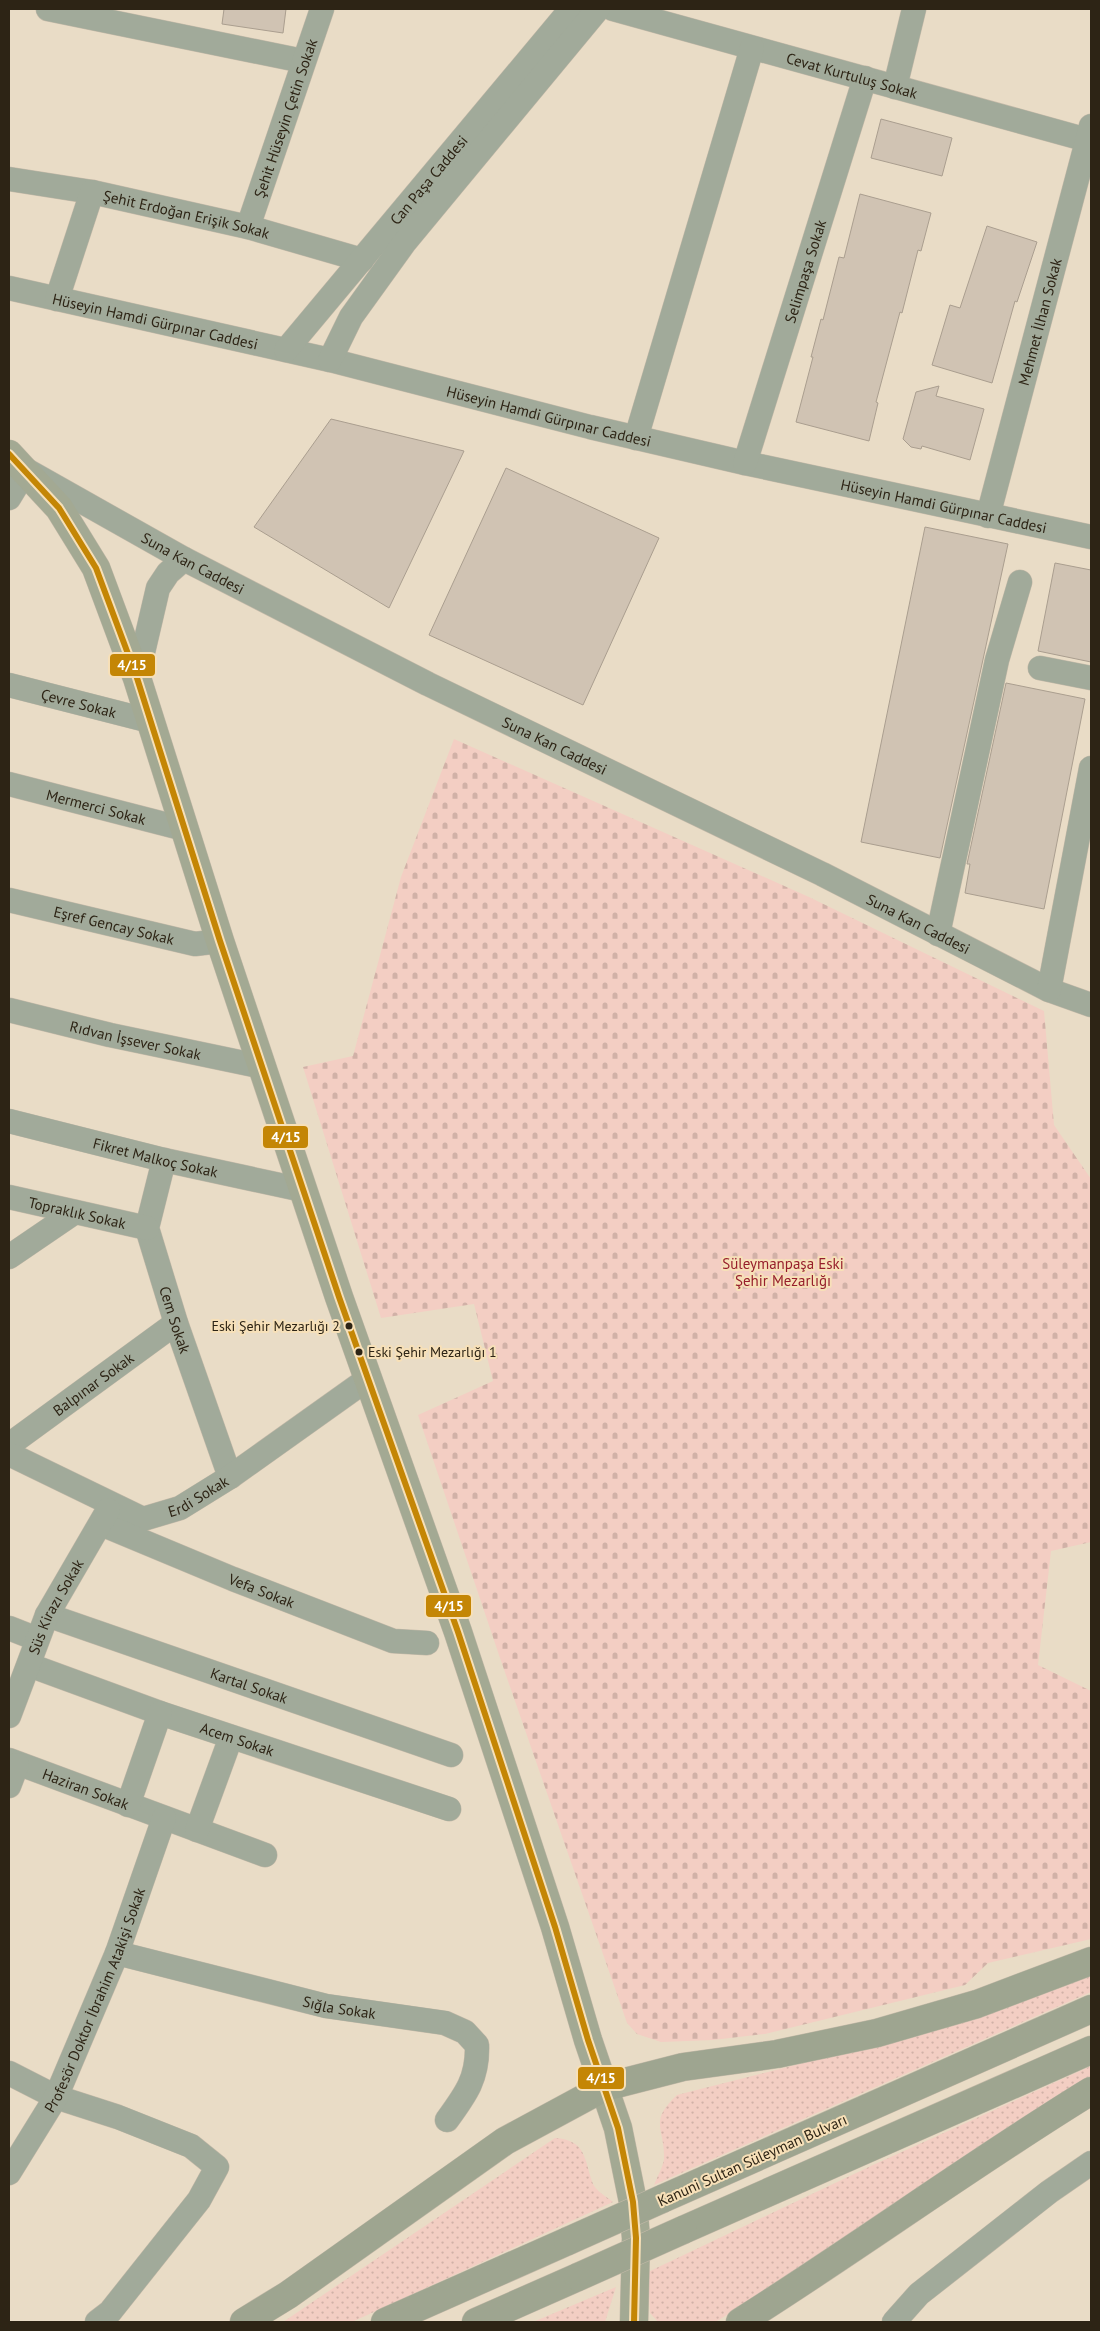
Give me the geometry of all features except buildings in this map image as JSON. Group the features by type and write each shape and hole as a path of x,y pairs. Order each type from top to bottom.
{"highway":[{"path":"244,2322 288,2295 505,2141 605,2087 683,2067 777,2054 877,2033 977,2004 1091,1961"},
{"name":"Kanuni Sultan Süleyman Bulvarı","path":"385,2322 1091,2009"},
{"path":"476,2322 1091,2050"},
{"path":"740,2322 860,2246 1022,2133 1091,2091"}],"main road":[{"path":"17,462 60,508 96,568 136,678 220,941 339,1297 458,1632 618,2128 633,2202 636,2238 634,2322"}],"street":[{"path":"48,9 136,18 303,61"},
{"name":"Şehit Hüseyin Çetin Sokak","path":"248,227 322,9"},
{"name":"Can Paşa Caddesi","path":"286,350 571,9"},
{"name":"Can Paşa Caddesi","path":"330,360 351,317 405,242 598,9"},
{"name":"Cevat Kurtuluş Sokak","path":"613,9 895,87 1090,136"},
{"path":"895,87 914,9"},
{"path":"636,438 752,48"},
{"name":"Selimpaşa Sokak","path":"745,463 865,78"},
{"name":"Mehmet İlhan Sokak","path":"988,516 1090,136"},
{"name":"Şehit Erdoğan Erişik Sokak","path":"9,179 92,192 248,227 362,260"},
{"path":"57,299 92,192"},
{"name":"Hüseyin Hamdi Gürpınar Caddesi","path":"9,288 330,360 636,438 1091,537"},
{"path":"9,498 17,462"},
{"name":"Suna Kan Caddesi","path":"17,462 184,559 428,684 822,874 1049,990 1091,1005"},
{"path":"136,678 158,588 168,573 184,559"},
{"path":"938,934 997,660 1020,582"},
{"path":"1040,668 1091,678"},
{"name":"Çevre Sokak","path":"9,685 150,721"},
{"path":"1049,990 1091,768"},
{"name":"Mermerci Sokak","path":"9,784 184,829"},
{"name":"Eşref Gencay Sokak","path":"9,900 195,944 220,941"},
{"name":"Rıdvan İşsever Sokak","path":"9,1010 110,1035 263,1067"},
{"name":"Fikret Malkoç Sokak","path":"9,1121 164,1160 303,1190"},
{"path":"147,1228 164,1160"},
{"name":"Topraklık Sokak","path":"9,1197 147,1228"},
{"path":"9,1257 75,1212"},
{"name":"Cem Sokak","path":"147,1228 176,1323 230,1477"},
{"name":"Balpınar Sokak","path":"9,1444 176,1323"},
{"name":"Erdi Sokak","path":"9,1454 106,1514 143,1519 180,1508 230,1477 369,1378"},
{"name":"Süs Kirazı Sokak","path":"9,1716 47,1615 106,1514"},
{"name":"Vefa Sokak","path":"106,1514 234,1579 393,1641 427,1642"},
{"name":"Kartal Sokak","path":"47,1615 451,1755"},
{"path":"9,1628 37,1639"},
{"name":"Acem Sokak","path":"29,1665 160,1714 448,1809"},
{"path":"128,1805 160,1714"},
{"path":"197,1830 231,1737"},
{"name":"Haziran Sokak","path":"11,1770 128,1805 265,1855"},
{"name":"Profesör Doktor İbrahim Atakişi Sokak","path":"9,2173 56,2096 117,1953 164,1818"},
{"name":"Sığla Sokak","path":"117,1953 326,2006 444,2023 465,2032 477,2045 478,2060 468,2091 447,2120"},
{"path":"9,2073 56,2096 118,2117 192,2146 217,2167 199,2200 110,2312 97,2322"},
{"path":"894,2322 919,2294 1049,2192 1091,2163"}],"green space":[{"name":"Süleymanpaşa Eski Şehir Mezarlığı","path":"454,739 809,897 1044,1011 1054,1125 1091,1179 1091,1542 1051,1551 1038,1665 1091,1691 1091,1939 988,1963 965,1985 765,2034 713,2040 661,2042 637,2034 627,2023 418,1415 493,1381 474,1304 381,1318 303,1067 353,1056 401,877"},
{"path":"1091,1973 1091,1992 654,2185 664,2159 660,2119 668,2104 677,2095 914,2035"},
{"path":"1091,2066 1091,2079 719,2320 713,2322 658,2322 650,2313 648,2272 873,2165"},
{"path":"555,2138 573,2143 579,2147 583,2153 594,2187 613,2202 352,2322 283,2322"},
{"path":"616,2287 605,2322 533,2322"}],"transit line":[{"name":"4/15","path":"9,454 59,508 96,568 137,678 220,941 339,1297 458,1632 555,1927 588,2040 618,2128 633,2202 636,2238 634,2322"}],"place":[{"name":"Eski Şehir Mezarlığı 2","path":"349,1326"},
{"name":"Eski Şehir Mezarlığı 1","path":"359,1352"}]}
